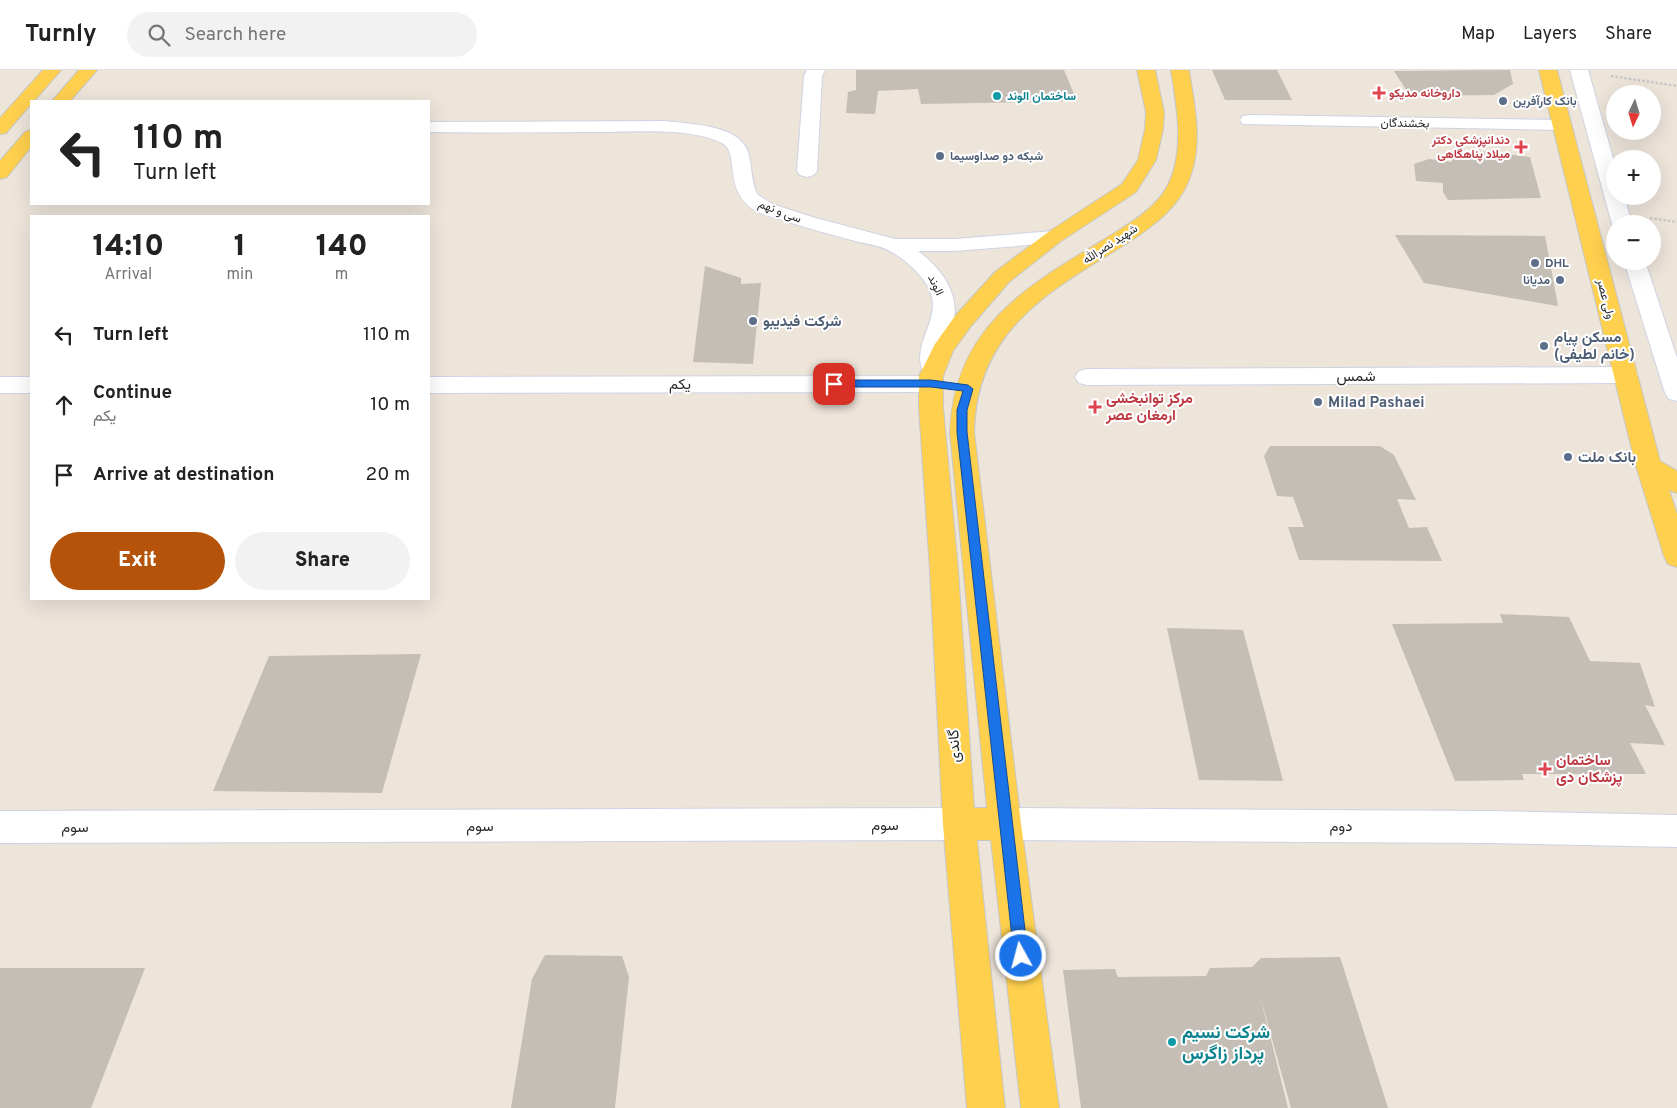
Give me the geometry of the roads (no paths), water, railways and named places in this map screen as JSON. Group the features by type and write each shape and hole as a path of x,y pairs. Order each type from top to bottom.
{"main road":[{"path":"0,129 52,70"},
{"path":"62,100 88,70"},
{"path":"1040,1108 1005,824 962,432 962,410 968,389 932,376 943,349 976,305 1002,277 1054,237 1129,188 1147,160 1154,129 1155,112 1146,70"},
{"name":"شهید نصرالله","path":"968,389 981,356 1009,316 1038,290 1159,212 1177,185 1187,154 1187,126 1180,70"},
{"name":"ولی عصر","path":"1548,70 1649,466 1677,556"},
{"path":"0,173 30,137"},
{"name":"گاندی","path":"932,376 959,824 986,1108"},
{"path":"1649,466 1677,484"},
{"path":"959,824 1005,824"}],"street":[{"path":"807,170 812,76 816,70"},
{"path":"1579,71 1619,215"},
{"name":"بخشندگان","path":"1249,120 1562,125"},
{"name":"سی و نهم","path":"430,127 664,126 713,133 722,136 736,145 745,190 755,202 788,216 895,245 954,245 1054,237"},
{"name":"الوند","path":"895,245 919,261 931,272 942,297 944,307 943,320 929,353 932,376"},
{"path":"1637,270 1677,393"},
{"name":"شمس","path":"1087,377 1626,375"},
{"name":"یکم","path":"430,384 932,376"},
{"path":"0,385 30,385"},
{"name":"سوم","path":"0,827 959,824"},
{"name":"دوم","path":"1005,824 1490,826 1677,831"}],"place":[{"name":"داروخانه مدیکو","path":"1379,93"},
{"name":"ساختمان الوند","path":"997,96"},
{"name":"بانک کارآفرین","path":"1503,101"},
{"name":"دندانپزشکی دکتر میلاد پناهگاهی","path":"1521,147"},
{"name":"شبکه دو صداوسیما","path":"940,156"},
{"name":"DHL","path":"1535,263"},
{"name":"مدیانا","path":"1560,280"},
{"name":"شرکت فیدیبو","path":"753,321"},
{"name":"مسکن پیام (خانم لطیفی)","path":"1544,346"},
{"name":"Milad Pashaei","path":"1318,402"},
{"name":"مرکز توانبخشی ارمغان عصر","path":"1095,407"},
{"name":"بانک ملت","path":"1568,457"},
{"name":"ساختمان پزشکان دی","path":"1545,769"},
{"name":"شرکت نسیم پرداز زاگرس","path":"1172,1042"}]}
